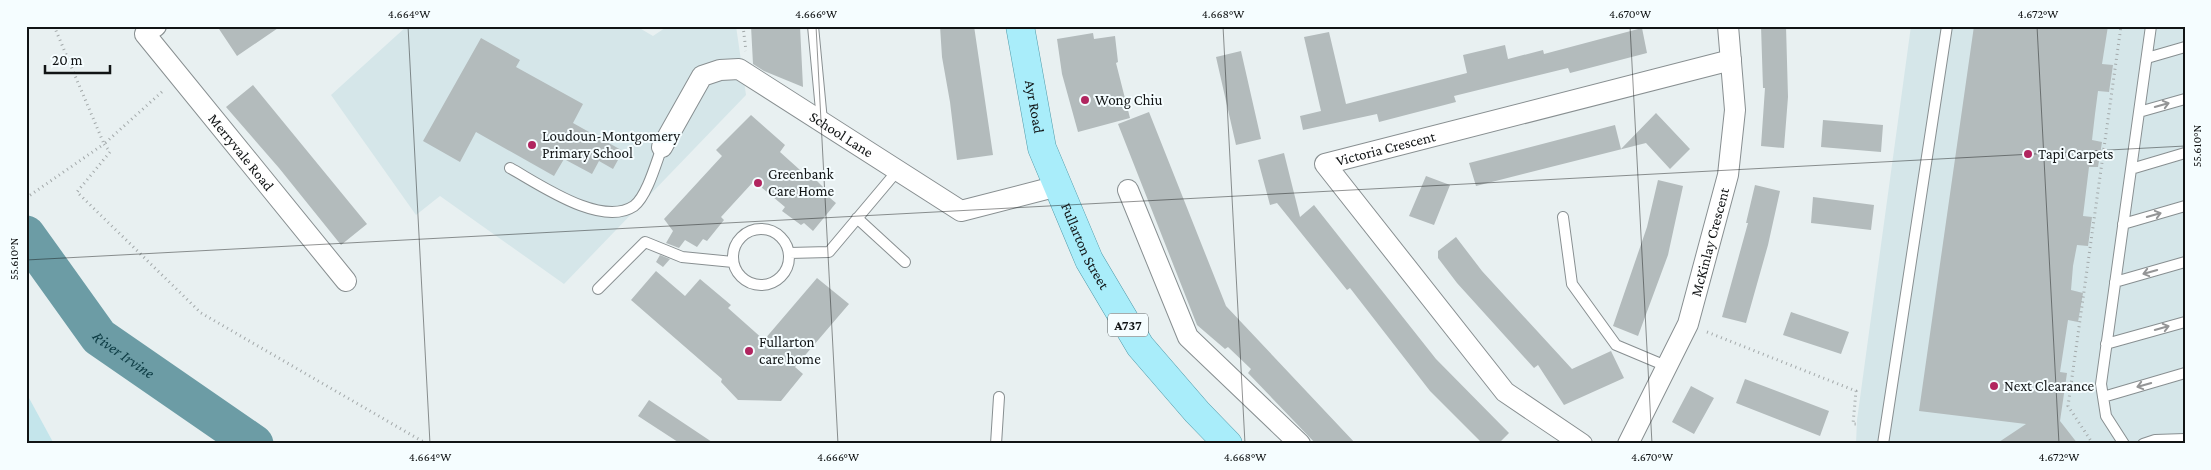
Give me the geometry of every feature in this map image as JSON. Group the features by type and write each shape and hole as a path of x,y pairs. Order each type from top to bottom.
{"main road":[{"name":"Ayr Road","path":"1020,26 1042,148 1058,186"},
{"name":"Fullarton Street","path":"1058,186 1089,260 1140,346 1197,412 1228,444"}],"street":[{"name":"Merryvale Road","path":"156,26 145,34 346,280"},
{"name":"McKinlay Crescent","path":"1628,444 1688,324 1728,175 1735,110 1728,26"},
{"name":"Victoria Crescent","path":"1582,444 1505,392 1325,164 1731,60"},
{"name":"School Lane","path":"662,147 702,76 720,70 739,69 961,211 1058,186"},
{"path":"1128,190 1188,337 1300,444"}],"lane":[{"path":"812,26 822,121"},
{"path":"1884,444 1947,26"},
{"path":"2124,444 2106,416 2101,384 2151,26"},
{"path":"2147,58 2185,47"},
{"path":"2139,112 2185,99"},
{"path":"510,168 582,207 602,212 618,212 634,205 643,195 662,147"},
{"path":"2131,169 2185,153"},
{"path":"789,253 828,252 898,170"},
{"path":"2123,224 2185,206"},
{"path":"1563,217 1572,284 1616,344 1666,366"},
{"path":"857,218 905,262"},
{"path":"756,230 774,232 781,238 789,253 789,263 785,272 778,280 760,286 742,279 736,271 733,262 736,245 748,232 756,230"},
{"path":"598,289 645,242 682,257 733,262"},
{"path":"2115,282 2185,262"},
{"path":"2106,344 2185,322"},
{"path":"2103,398 2185,373"},
{"path":"996,444 999,397"},
{"path":"2143,444 2155,440 2185,439"}],"path":[{"path":"54,26 104,144 110,152 77,192 200,313 427,444"},
{"path":"2093,444 2068,406 2120,26"},
{"path":"26,198 104,144 180,76"},
{"path":"1688,324 1856,391 1853,424 1857,424"}],"shaded area":[{"name":"Loudoun-Montgomery Primary School","path":"407,26 636,26 653,36 668,26 736,26 746,95 564,284 440,196 416,215 331,95"},
{"path":"1911,26 2185,26 2185,444 1856,444 1857,420"},
{"path":"26,395 29,398 54,444 26,444"}],"building":[{"path":"217,26 281,26 237,56"},
{"path":"751,26 800,26 803,87 764,71 753,64"},
{"path":"940,26 974,26 993,155 957,160 942,57"},
{"path":"1761,26 1786,26 1788,97 1784,148 1761,146 1765,88 1763,88"},
{"path":"1974,26 2108,26 2102,64 2113,65 2109,92 2098,91 2092,140 2102,142 2098,167 2089,167 2083,216 2092,217 2088,246 2077,245 2073,266 2071,290 2083,293 2078,322 2068,320 2060,372 2067,373 2060,421 2078,444 1996,444 2026,424 1919,411"},
{"path":"1642,28 1647,53 1570,73 1568,68 1454,96 1456,102 1379,122 1377,114 1303,130 1300,116 1321,111 1304,37 1329,32 1346,104 1467,73 1463,55 1505,45 1508,59 1543,50 1544,54"},
{"path":"1093,33 1094,39 1115,36 1118,62 1116,63 1130,118 1078,132 1062,74 1057,39"},
{"path":"481,38 520,60 516,67 583,104 573,123 623,151 613,169 599,161 592,174 564,159 554,176 476,132 460,162 423,141"},
{"path":"1241,51 1261,139 1236,145 1216,57"},
{"path":"253,85 367,224 341,245 279,168 226,107"},
{"path":"1149,112 1226,306 1356,444 1316,444 1248,373 1251,369 1228,347 1225,349 1197,325 1118,124"},
{"path":"1656,113 1690,149 1670,169 1646,143 1476,186 1469,163 1615,125 1621,149"},
{"name":"Greenbank Care Home","path":"751,115 785,145 780,152 810,179 814,178 831,195 830,198 836,203 813,231 804,223 801,225 782,211 785,207 754,181 721,217 724,220 707,241 703,239 697,247 685,240 679,248 666,243 673,231 664,219 722,156 716,150"},
{"path":"1823,120 1883,125 1881,152 1821,147"},
{"path":"1284,153 1300,217 1314,205 1436,359 1509,433 1498,444 1483,444 1430,391 1350,288 1347,290 1277,203 1270,205 1258,160"},
{"path":"1426,176 1450,185 1434,225 1409,216"},
{"path":"1658,180 1683,186 1668,255 1638,336 1613,326 1647,227"},
{"path":"1755,185 1780,191 1768,245 1746,323 1722,317 1748,223 1746,223"},
{"path":"1813,197 1874,205 1871,230 1811,223"},
{"path":"1456,237 1482,271 1572,369 1611,351 1624,378 1564,405 1538,365 1534,368 1457,283 1438,258 1438,251"},
{"path":"660,255 670,259 663,267 656,262"},
{"name":"Fullarton care home","path":"656,271 685,296 700,279 731,305 728,308 764,340 817,278 849,304 795,367 803,374 781,401 738,400 721,382 722,379 631,300"},
{"path":"1791,312 1849,332 1841,354 1783,335"},
{"path":"1745,379 1829,411 1820,436 1736,403"},
{"path":"1691,386 1714,398 1694,434 1672,422"},
{"path":"649,400 715,444 681,444 638,416"}],"waterway":[{"name":"River Irvine","path":"26,235 99,337 254,444"}],"place":[{"name":"Wong Chiu","path":"1085,100"},
{"name":"Loudoun-Montgomery Primary School","path":"532,145"},
{"name":"Tapi Carpets","path":"2028,154"},
{"name":"Greenbank Care Home","path":"758,183"},
{"name":"Fullarton care home","path":"749,351"},
{"name":"Next Clearance","path":"1994,386"}]}
